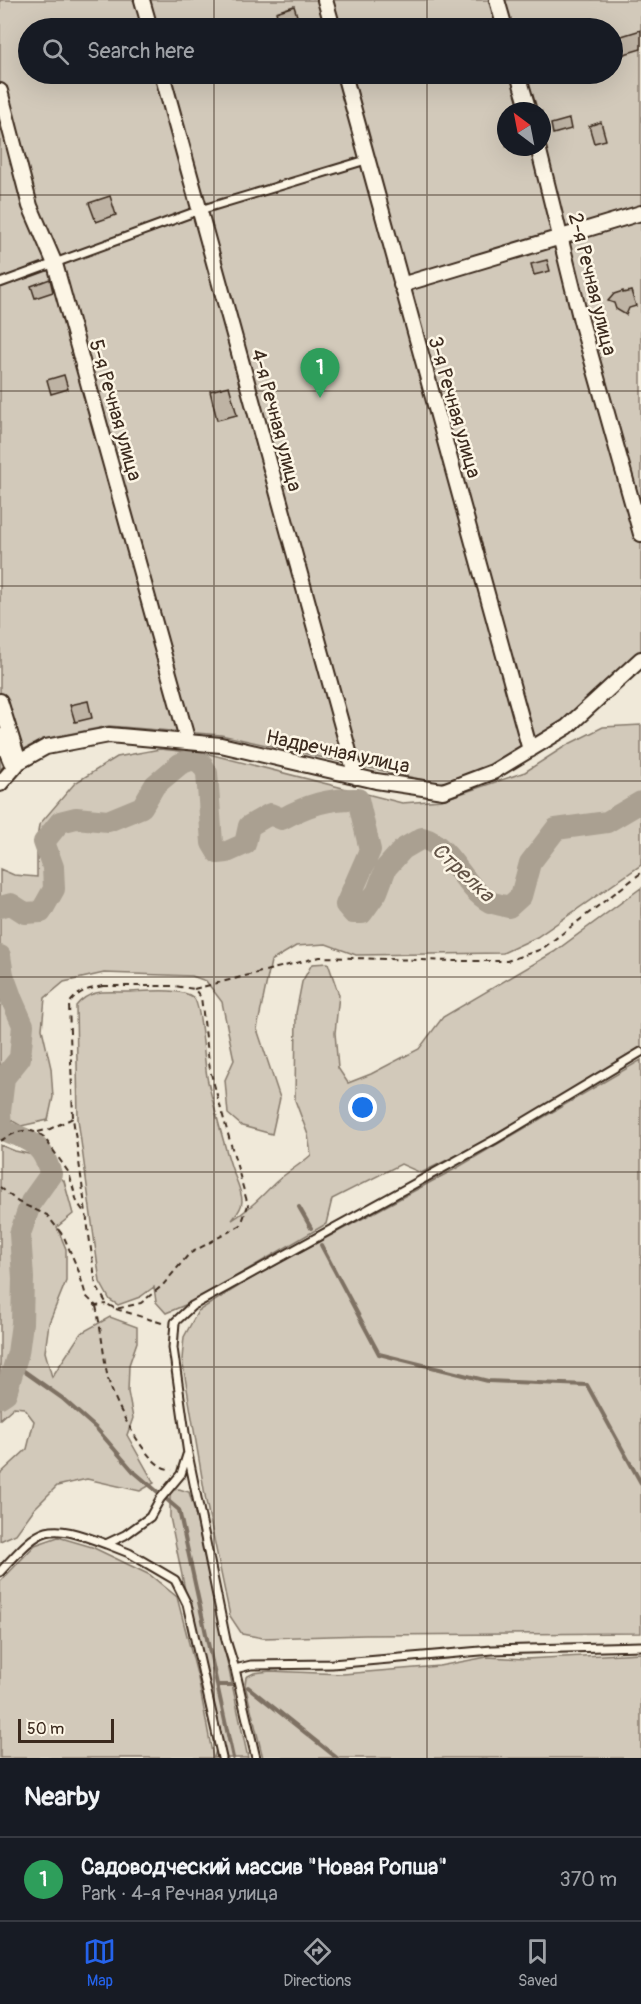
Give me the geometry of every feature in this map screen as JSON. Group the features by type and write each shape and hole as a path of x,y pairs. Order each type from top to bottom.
{"street":[{"path":"142,0 147,18"},
{"path":"325,0 330,18"},
{"path":"497,0 502,18"},
{"name":"4-я Речная улица","path":"165,84 356,777"},
{"name":"3-я Речная улица","path":"347,84 400,285 530,750"},
{"path":"521,84 526,102"},
{"name":"5-я Речная улица","path":"0,91 30,206 55,264 188,742"},
{"name":"2-я Речная улица","path":"540,156 581,321 641,534"},
{"path":"400,285 641,213"},
{"name":"Надречная улица","path":"0,784 16,765 46,747 109,735 221,745 376,782 443,791 493,772 567,727 641,658"},
{"path":"0,701 16,765"},
{"path":"0,736 16,765"}],"lane":[{"path":"0,283 200,210 366,160"},
{"path":"256,1758 226,1640 188,1454 173,1348 175,1322 192,1306 495,1140 641,1052"},
{"path":"105,1544 125,1535 150,1517 166,1490 181,1474 188,1454"},
{"path":"0,1572 31,1539 45,1531 62,1531 129,1553 175,1580 188,1604 222,1758"},
{"path":"235,1669 251,1665 332,1664 492,1650 641,1646"}],"path":[{"path":"175,1327 116,1310 106,1304 96,1286 73,1118 69,1004 75,995 86,989 103,986 175,986 194,989 320,957 507,961 542,949 641,873"},
{"path":"116,1310 141,1303 163,1285 189,1254 241,1225 248,1205 210,1070 201,997 194,989"},
{"path":"0,1142 20,1130 38,1132 50,1130 73,1118"},
{"path":"38,1132 69,1173 77,1202 85,1214"},
{"path":"0,1187 18,1202 47,1215 64,1237 80,1272 86,1296 96,1306 103,1335 107,1377 122,1413 139,1443 159,1466 181,1474"},
{"path":"96,1306 106,1304"}],"shaded area":[{"path":"0,0 641,0 641,650 564,722 490,765 442,784 221,735 109,726 43,739 13,755 0,770"},
{"path":"641,725 641,865 537,937 503,953 356,955 326,944 296,946 271,961 257,1029 280,1098 272,1134 242,1126 228,1114 225,1080 234,1060 222,1002 206,981 192,976 104,973 64,982 45,998 42,1029 51,1068 53,1097 48,1120 21,1126 6,1117 0,1120 0,869 14,875 37,877 39,825 75,783 117,757 160,749 209,754 402,803 442,800 525,772 567,745 603,727"},
{"path":"641,888 641,1048 495,1136 421,1173 401,1164 332,1199 326,1224 190,1303 166,1313 156,1302 154,1287 140,1297 118,1305 110,1300 100,1282 78,1119 76,1006 86,997 105,992 170,991 193,997 199,1011 208,1082 232,1170 242,1197 239,1212 232,1220 244,1212 280,1178 311,1155 308,1135 295,1100 296,1013 302,982 312,964 328,963 339,995 335,1033 338,1068 348,1083 371,1074 419,1049 443,1017 554,952"},
{"path":"641,1060 641,1633 263,1638 242,1634 230,1616 206,1501 182,1359 184,1337 198,1311 257,1275 455,1169"},
{"path":"0,1145 38,1156 64,1181 73,1214 57,1227 66,1249 66,1281 49,1323 45,1352 52,1377 81,1333 110,1317 137,1327 137,1342 129,1365 128,1392 133,1418 127,1435 154,1483 140,1491 87,1479 57,1486 34,1509 16,1534 0,1541 0,1474 27,1449 34,1421 24,1408 14,1407 0,1419"},
{"path":"179,1489 189,1492 194,1508 248,1758 214,1758 217,1745 170,1517 170,1493"},
{"path":"58,1537 92,1547 150,1575 177,1597 198,1678 213,1758 0,1758 0,1582 35,1545"},
{"path":"641,1653 641,1758 263,1758 245,1685 246,1677 254,1673 270,1671 343,1674 439,1666 487,1657 525,1659"}],"building":[{"path":"294,6 298,18 278,18 276,12"},
{"path":"641,30 641,49 623,54 623,36"},
{"path":"569,119 571,129 553,134 551,124"},
{"path":"601,122 606,140 594,143 589,126"},
{"path":"110,196 116,215 96,222 89,203"},
{"path":"547,260 550,271 534,275 531,264"},
{"path":"50,279 53,292 35,298 31,286"},
{"path":"623,291 623,293 631,291 636,306 629,308 626,315 616,309 614,303 608,301 614,294"},
{"path":"64,375 68,389 51,394 47,380"},
{"path":"229,386 237,415 217,420 210,391"},
{"path":"88,701 92,718 75,722 70,705"}],"waterway":[{"name":"Стрелка","path":"0,907 11,904 25,913 41,912 54,889 53,867 44,842 60,822 76,818 108,821 142,807 155,785 180,764 193,759 202,764 207,773 212,843 218,853 227,852 245,844 249,826 270,814 282,819 319,803 358,799 370,850 346,905 353,913 362,913 377,892 386,868 403,849 422,838 441,849 480,895 490,902 509,907 521,896 530,863 556,829 607,822 641,802"},
{"name":"Стрелка","path":"0,956 3,975 23,1025 20,1058 4,1078 0,1112 1,1128 29,1141 38,1148 51,1174 31,1202 20,1234 23,1278 22,1323 18,1353 6,1393 0,1397"},
{"path":"299,1207 311,1228"},
{"path":"321,1245 379,1354 488,1381 587,1385 641,1483"},
{"path":"14,1364 62,1398 97,1429 133,1471 179,1510 233,1758"},
{"path":"218,1685 232,1685"},
{"path":"248,1687 337,1758"}],"place":[{"name":"Садоводческий массив \"Новая Ропша\"","path":"320,398"}]}
